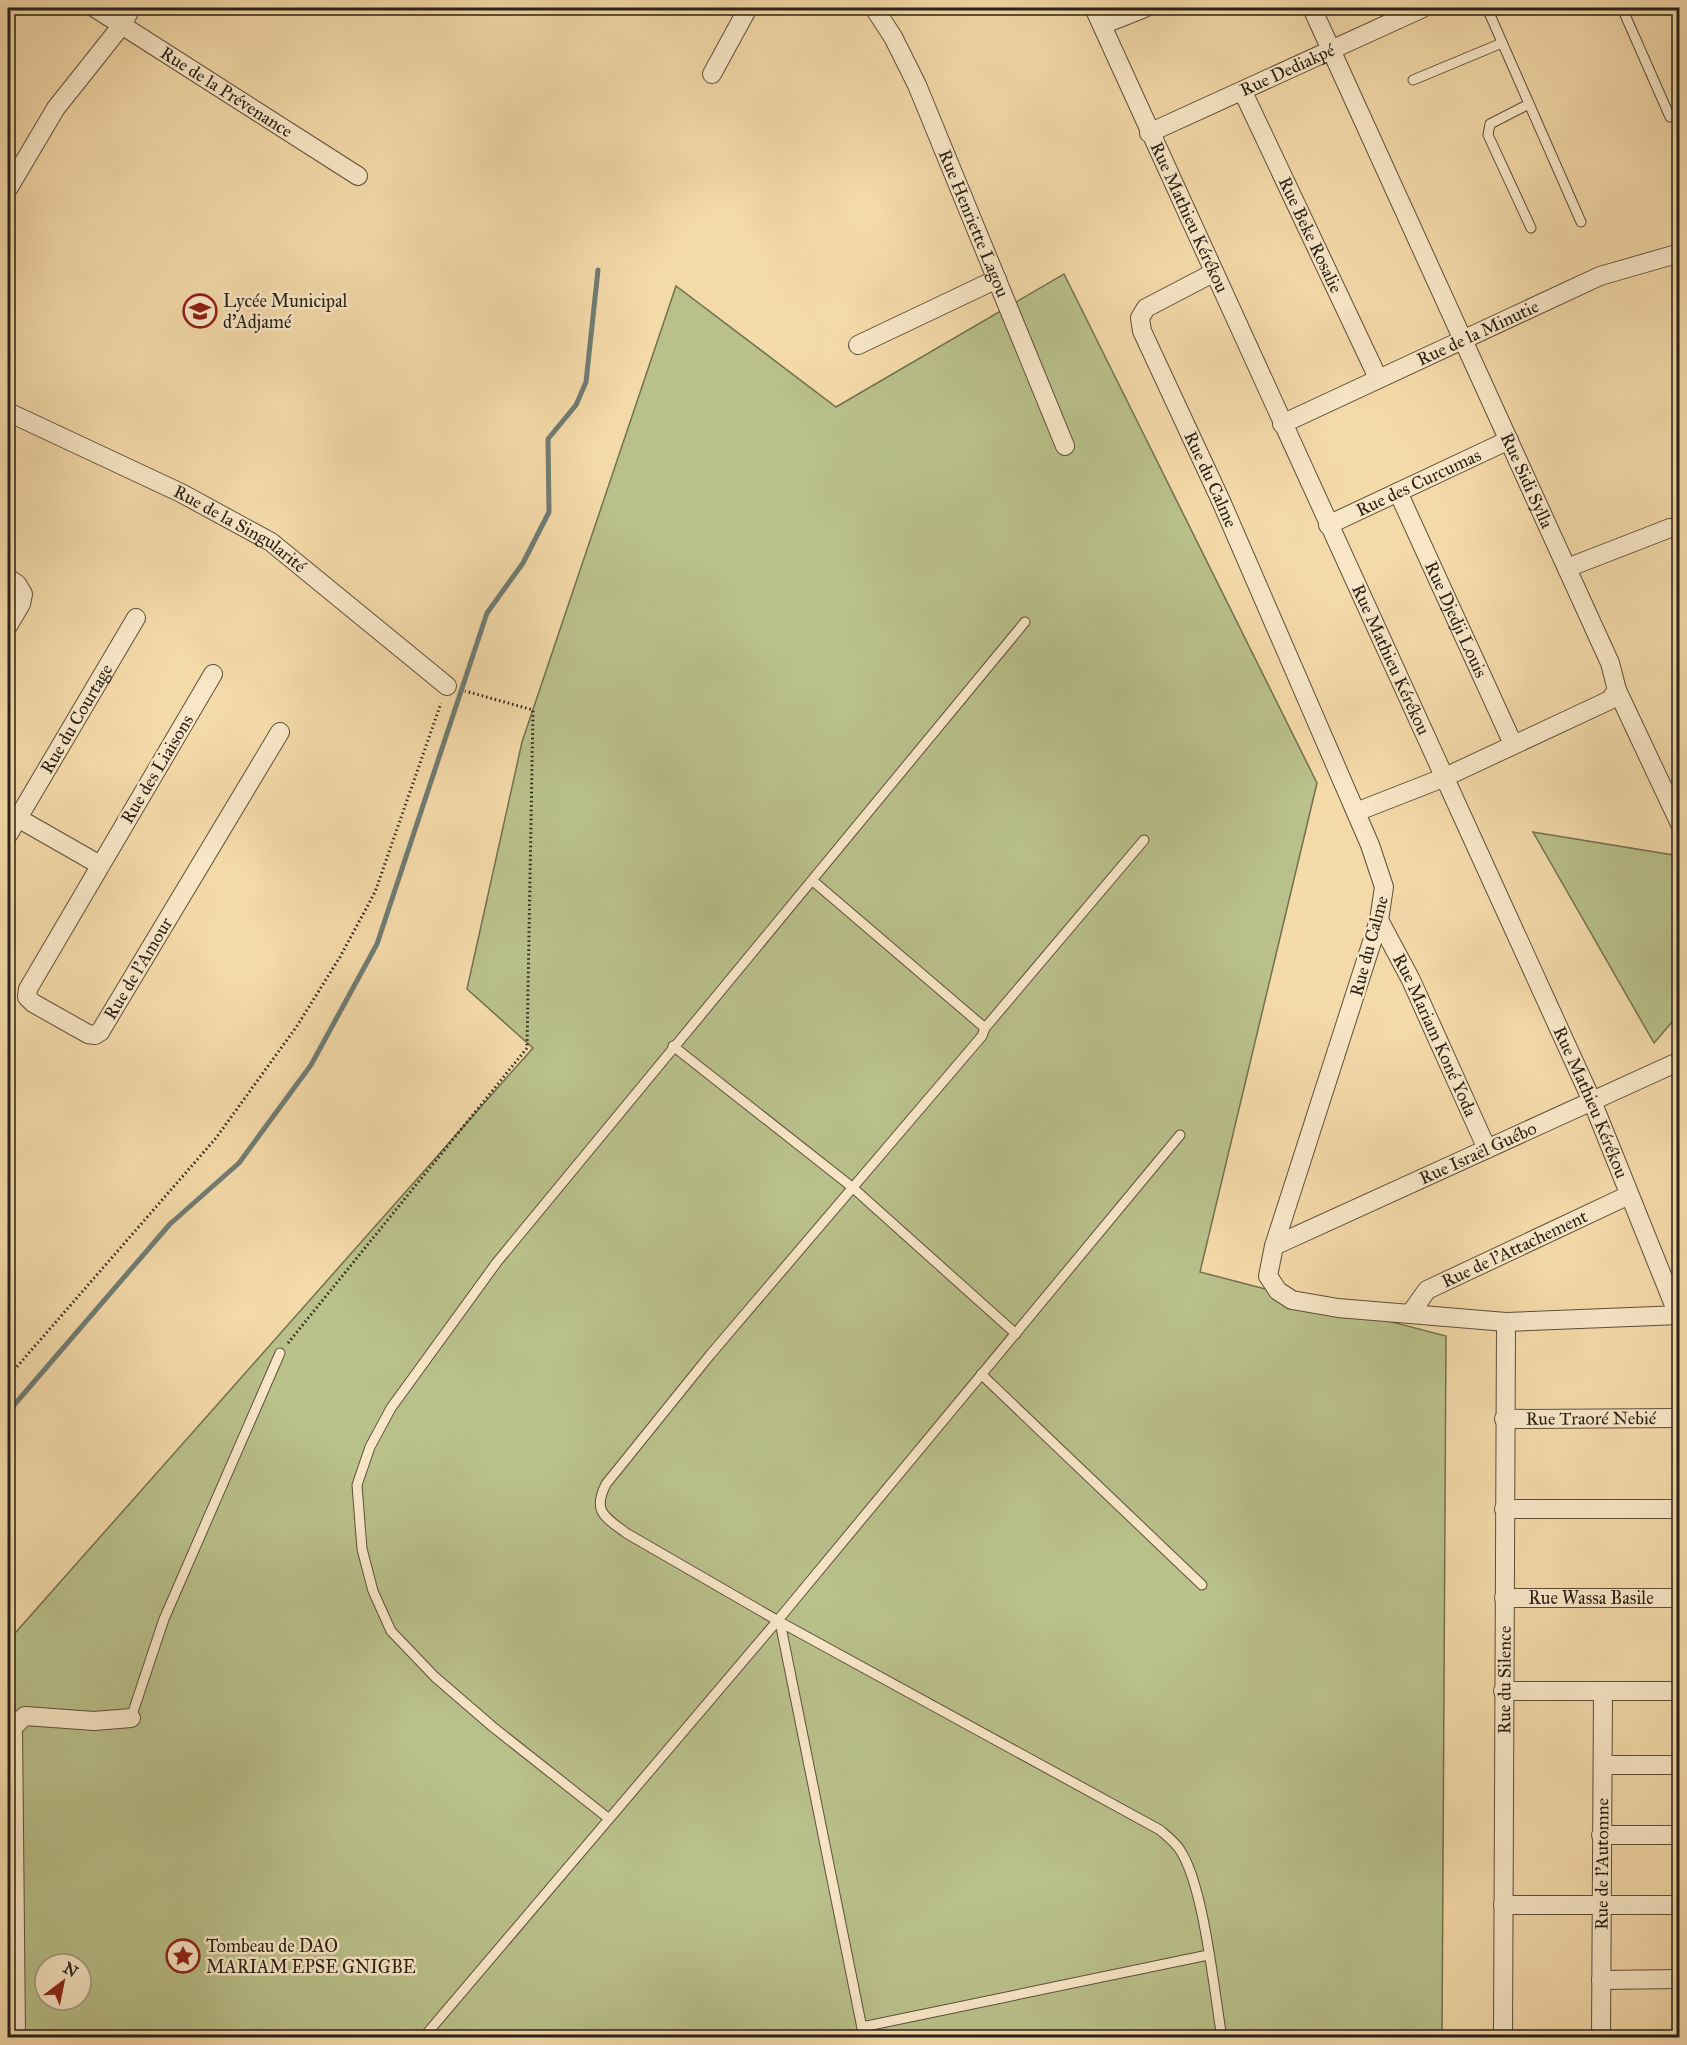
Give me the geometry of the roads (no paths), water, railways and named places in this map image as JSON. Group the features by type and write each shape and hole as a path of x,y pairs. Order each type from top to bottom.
{"street":[{"name":"Rue de la Prévenance","path":"95,8 358,176"},
{"path":"8,189 75,82 122,25 131,8"},
{"path":"712,74 748,8"},
{"name":"Rue Henriette Lagou","path":"874,8 893,37 917,85 1065,447"},
{"name":"Rue Mathieu Kérékou","path":"1094,8 1281,424 1592,1101 1679,1315"},
{"path":"1102,25 1145,8"},
{"name":"Rue Sidi Sylla","path":"1312,8 1333,49 1610,663 1617,690 1680,824"},
{"name":"Rue Dediakpé","path":"1149,133 1423,8"},
{"name":"Rue Beke Rosalie","path":"1243,92 1378,378"},
{"name":"Rue de la Minutie","path":"1281,424 1600,276 1680,253"},
{"name":"Rue du Calme","path":"1213,273 1146,308 1140,318 1142,331 1221,501 1356,812 1384,887 1379,920 1274,1246 1268,1276 1278,1291 1292,1300 1338,1308 1506,1322 1679,1315"},
{"path":"858,345 997,279"},
{"name":"Rue de la Singularité","path":"8,411 181,493 271,542 447,686"},
{"name":"Rue des Curcumas","path":"1328,525 1509,440"},
{"name":"Rue Djedji Louis","path":"1398,492 1513,744"},
{"path":"1567,568 1671,528"},
{"path":"8,578 17,584 23,594 21,604 8,626"},
{"name":"Rue du Courtage","path":"8,835 13,815 136,618"},
{"name":"Rue des Liaisons","path":"100,865 213,674"},
{"path":"1356,812 1443,778 1610,700 1617,690"},
{"name":"Rue de l'Amour","path":"100,865 27,997 79,1029 95,1035 100,1032 280,732"},
{"path":"13,815 100,865"},
{"name":"Rue Mariam Koné Yoda","path":"1379,920 1411,980 1487,1149"},
{"name":"Rue Israël Guébo","path":"1274,1246 1680,1061"},
{"name":"Rue de l'Attachement","path":"1410,1314 1427,1290 1629,1196"},
{"name":"Rue du Silence","path":"1503,2037 1506,1322"},
{"name":"Rue Traoré Nebié","path":"1504,1419 1680,1418"},
{"path":"1504,1509 1680,1509"},
{"name":"Rue Wassa Basile","path":"1504,1598 1680,1598"},
{"path":"1503,1691 1680,1691"},
{"name":"Rue de l'Automne","path":"1601,2037 1603,1692"},
{"path":"16,2036 13,1727 25,1716 94,1721 131,1718"},
{"path":"1603,1765 1680,1766"},
{"path":"1601,1835 1680,1835"},
{"path":"1503,1905 1680,1905"},
{"path":"1600,1980 1680,1979"}],"lane":[{"path":"1487,8 1581,222"},
{"path":"1622,8 1670,117"},
{"path":"1413,80 1503,43"},
{"path":"1529,104 1490,124 1488,135 1531,228"},
{"path":"608,1818 493,1727 435,1677 391,1631 373,1591 362,1549 357,1485 370,1447 428,1354 497,1262 1025,622"},
{"path":"1144,840 985,1028 982,1036 703,1364 606,1484 599,1497 599,1507 607,1519 626,1533 779,1621 1160,1830 1180,1849 1190,1871 1222,2037"},
{"path":"813,881 985,1028"},
{"path":"673,1046 852,1187 1016,1334"},
{"path":"427,2036 608,1818 779,1621 1180,1135"},
{"path":"131,1718 164,1619 280,1353"},
{"path":"981,1374 1202,1585"},
{"path":"779,1621 863,2032 1208,1955"},
{"path":"16,2036 44,2037"}],"waterway":[{"path":"8,1412 170,1224 239,1163 311,1065 377,944 487,613 523,563 549,512 548,439 576,405 586,382 598,270"}],"place":[{"name":"Lycée Municipal d'Adjamé","path":"200,311"},
{"name":"Tombeau de DAO MARIAM EPSE GNIGBE","path":"183,1956"}]}
